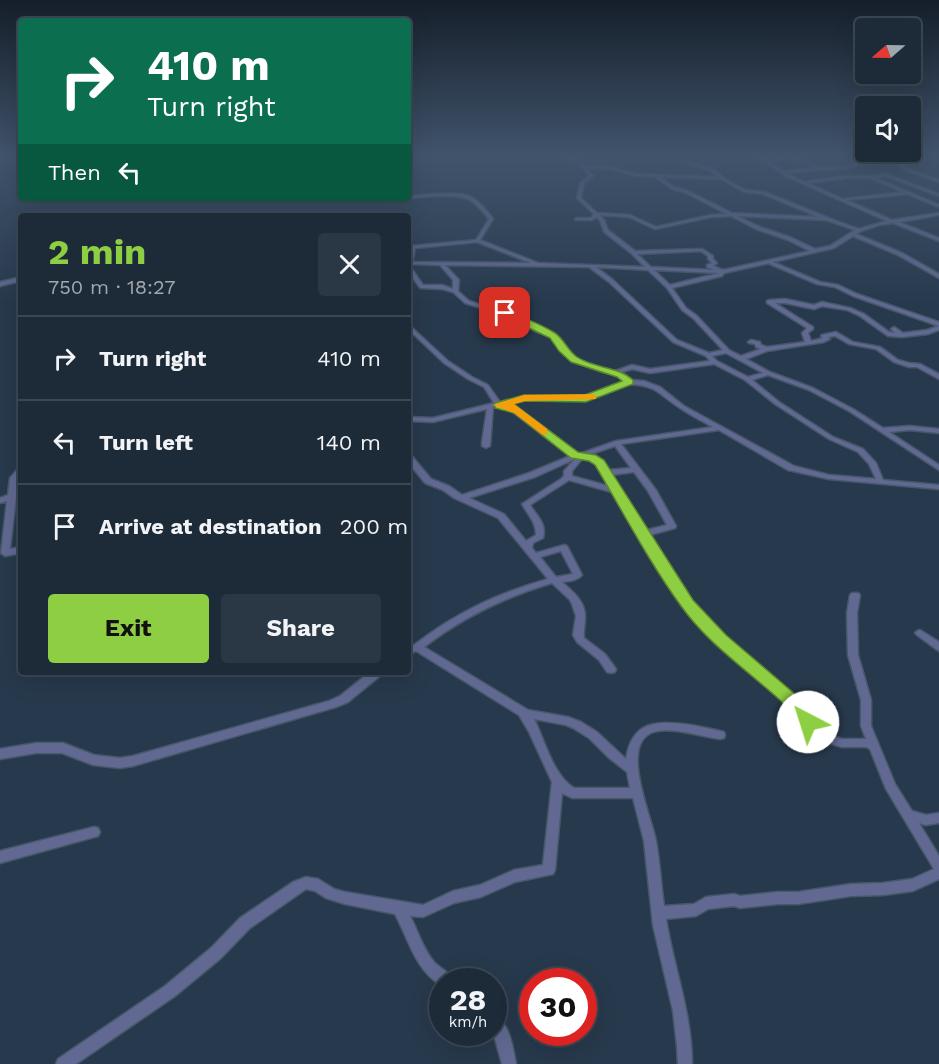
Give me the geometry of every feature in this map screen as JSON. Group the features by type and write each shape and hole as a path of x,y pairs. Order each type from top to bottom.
{"street":[{"path":"477,241 491,219 478,206"},
{"path":"588,206 604,224 606,231 651,269 669,287 684,309 695,317 727,351 768,373 811,389 851,410 939,468"},
{"path":"714,206 758,228 815,251"},
{"path":"794,206 857,232 939,276"},
{"path":"858,206 939,240"},
{"path":"596,214 630,216 655,228 731,214 825,219"},
{"path":"577,219 592,219 596,214"},
{"path":"411,264 538,264 722,272 832,247 857,232 891,221 939,214"},
{"path":"411,259 413,248 477,241 538,264"},
{"path":"634,253 706,251 715,263 710,266 722,272"},
{"path":"771,262 819,283 836,286 855,296 939,325"},
{"path":"442,264 456,280 455,291"},
{"path":"591,266 611,281 668,336 708,355 715,362 747,380 761,393 832,439 848,443 860,450 878,471 880,482"},
{"path":"411,269 422,287 442,287 455,291 467,302 516,316 537,330 554,336 562,349 574,360 621,374 629,382"},
{"path":"669,287 704,280 720,275 722,272"},
{"path":"0,284 18,280"},
{"path":"808,342 805,333 811,328 769,302 785,301 814,307 822,304 848,309 862,315 888,334 928,332 939,325"},
{"path":"411,329 446,362 486,386 499,405 518,411 578,455 600,462 687,604 720,639 790,699 808,722 829,739 842,743 866,743 874,746"},
{"path":"894,329 902,335"},
{"path":"726,368 766,349 822,341 827,339 824,336 836,334 850,343 878,348 891,359 902,364 918,364 939,377"},
{"path":"751,342 758,343 758,346 766,349"},
{"path":"708,355 727,351"},
{"path":"615,373 632,367 650,371 715,362"},
{"path":"747,380 768,373"},
{"path":"411,419 433,420 524,398 586,398 629,382 644,383 658,388 676,404 791,468 822,476 939,488"},
{"path":"486,446 484,440 488,431 490,408"},
{"path":"462,498 532,475 578,455 616,443 721,428"},
{"path":"882,430 910,428 939,431"},
{"path":"616,443 636,469 672,526 644,534"},
{"path":"568,477 568,471 578,455"},
{"path":"411,460 428,482 446,488 501,516 554,580 574,598 581,616 578,635 580,640 602,657 611,669"},
{"path":"606,473 636,469"},
{"path":"18,474 14,478 5,553 18,551"},
{"path":"568,477 617,491"},
{"path":"528,546 542,532 539,523 526,504 547,493 568,477"},
{"path":"0,501 12,496"},
{"path":"534,556 564,548 578,575 496,597 464,614 412,648 526,714 568,721 577,725 632,770"},
{"path":"855,594 852,613 853,655 867,700 866,726 890,786 939,867"},
{"path":"920,633 939,647"},
{"path":"0,754 36,748 63,748 93,760 120,763 133,761 332,704 344,699 373,675"},
{"path":"519,709 531,723 558,780 566,790 572,793 638,793"},
{"path":"685,1064 686,1050 680,1012 658,913 649,833 632,770 634,749 642,733 650,727 676,727 720,735"},
{"path":"63,1064 170,991 216,954 245,923 268,904 298,886 306,883 318,885 331,894 345,898 423,911 453,897 481,891 514,876 549,870 558,780"},
{"path":"907,815 926,820 939,818"},
{"path":"0,857 94,832"},
{"path":"658,913 696,910 706,903 734,900 740,902 779,897 798,898 851,890 893,888 913,885 939,873"},
{"path":"399,908 410,925 420,953 429,968"},
{"path":"504,1046 509,1064"}],"slow traffic":[{"path":"543,432 518,411 499,405 524,398 592,397"}],"route":[{"path":"505,313 516,316 537,330 554,336 562,349 574,360 621,374 629,382 586,398 524,398 499,405 518,411 575,456 582,455 600,462 687,604 720,639 790,699 808,722"}]}
